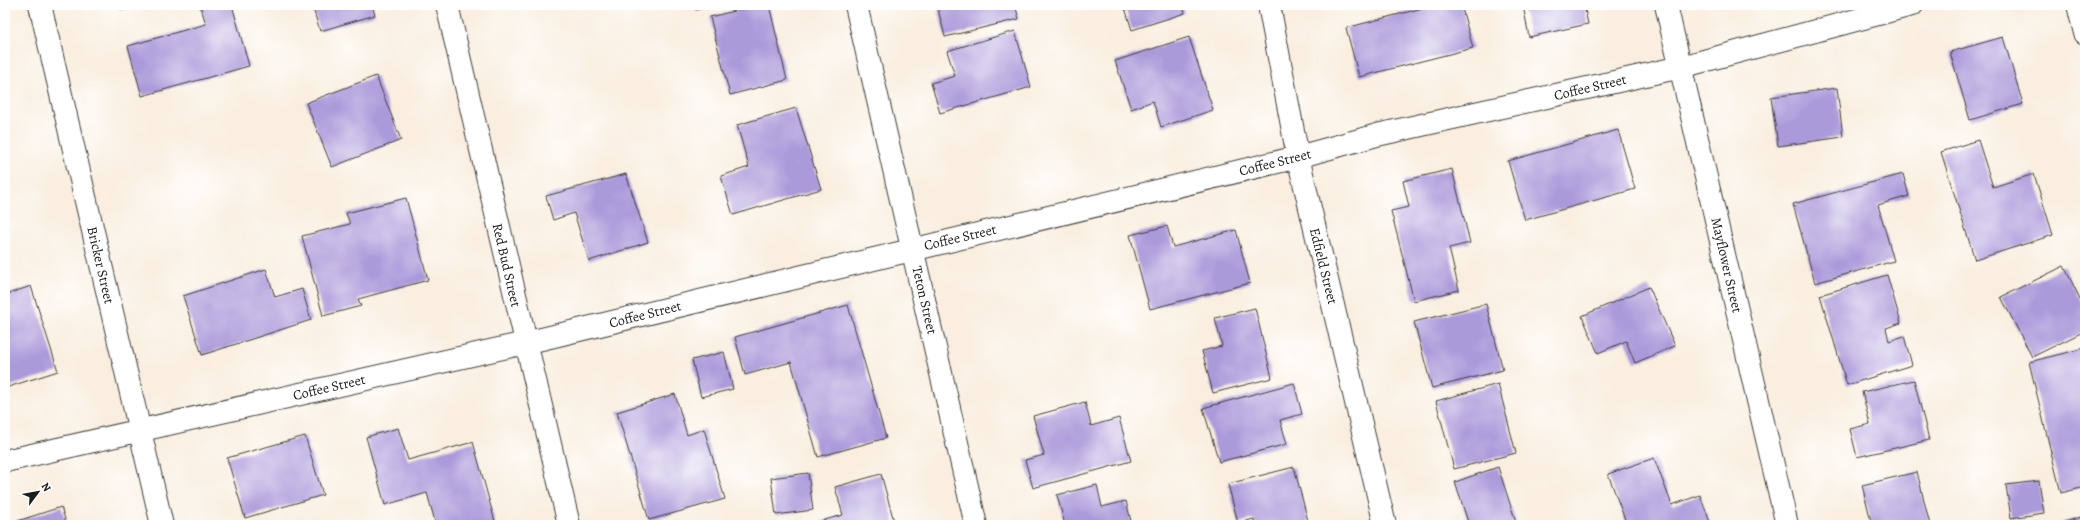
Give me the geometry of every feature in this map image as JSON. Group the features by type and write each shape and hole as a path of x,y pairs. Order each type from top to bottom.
{"street":[{"name":"Bricker Street","path":"40,5 162,525"},
{"name":"Red Bud Street","path":"447,5 525,343 569,525"},
{"name":"Teton Street","path":"856,5 976,525"},
{"name":"Edfield Street","path":"1269,5 1298,157 1386,525"},
{"name":"Mayflower Street","path":"1666,5 1787,525"},
{"name":"Coffee Street","path":"5,461 525,343 913,248 1298,157 1377,135 1681,67 1912,5"},
{"path":"2078,5 2085,33"}],"building":[{"path":"119,5 149,5 149,6 120,9"},
{"path":"200,5 232,5 249,66 142,96 128,46 206,24"},
{"path":"312,5 372,5 375,15 320,31"},
{"path":"694,5 714,5 696,10"},
{"path":"758,5 769,5 787,80 730,95 710,17"},
{"path":"937,5 1015,5 1019,19 945,37"},
{"path":"1124,5 1182,5 1185,13 1132,30"},
{"path":"1434,5 1461,5 1473,48 1359,77 1346,28"},
{"path":"1523,5 1584,5 1588,24 1529,37"},
{"path":"1015,31 1031,87 940,113 931,83 955,76 947,51"},
{"path":"1189,37 1213,110 1161,127 1153,101 1131,109 1115,61"},
{"path":"2003,37 2023,104 1970,120 1950,52"},
{"path":"376,76 401,140 332,167 306,103"},
{"path":"1837,88 1843,137 1778,146 1771,97"},
{"path":"796,108 821,189 733,215 721,176 749,167 737,125"},
{"path":"1618,130 1635,189 1525,220 1508,161"},
{"path":"1978,140 1993,187 2034,174 2053,235 1975,260 1941,152"},
{"path":"1452,169 1470,243 1449,248 1459,290 1414,301 1391,211 1409,207 1403,181"},
{"path":"626,174 648,242 589,261 574,213 553,220 546,196"},
{"path":"1903,174 1909,196 1878,205 1894,261 1815,283 1793,204"},
{"path":"406,198 428,280 358,299 361,306 323,316 302,236 350,224 346,213"},
{"path":"1167,226 1173,247 1236,230 1250,283 1150,309 1130,235"},
{"path":"2064,266 2085,309 2085,331 2032,357 2001,297"},
{"path":"266,269 275,297 302,289 311,320 202,355 183,296"},
{"path":"1887,275 1901,323 1886,328 1889,341 1904,336 1912,365 1847,385 1820,295"},
{"path":"31,286 58,371 5,388 5,295"},
{"path":"1649,287 1675,346 1635,363 1626,341 1598,353 1582,316"},
{"path":"1486,304 1503,370 1432,388 1414,322"},
{"path":"848,305 886,438 818,457 791,362 745,375 735,337"},
{"path":"1255,308 1272,378 1213,393 1202,351 1222,346 1215,318"},
{"path":"2085,348 2085,487 2061,493 2029,362"},
{"path":"724,352 733,389 701,397 692,360"},
{"path":"1914,380 1929,440 1857,457 1850,429 1870,424 1862,392"},
{"path":"1294,383 1302,414 1280,420 1287,444 1219,462 1203,408"},
{"path":"1498,384 1516,453 1454,469 1436,401"},
{"path":"675,394 687,435 704,429 725,499 649,520 617,412"},
{"path":"1085,402 1091,426 1119,418 1131,461 1033,488 1025,460 1044,455 1033,416"},
{"path":"398,428 408,460 473,442 496,525 436,525 427,493 385,505 366,437"},
{"path":"305,436 323,495 245,518 227,458"},
{"path":"1654,458 1672,505 1700,495 1711,525 1627,525 1608,474"},
{"path":"1294,467 1309,525 1255,525 1254,519 1238,523 1228,484"},
{"path":"1498,467 1516,522 1508,525 1469,525 1455,482"},
{"path":"1917,472 1930,525 1872,525 1862,485"},
{"path":"808,473 813,510 776,515 771,478"},
{"path":"881,474 895,525 822,525 821,521 843,515 835,487"},
{"path":"2039,481 2044,513 2011,518 2006,485"},
{"path":"1097,485 1102,507 1126,501 1132,525 1065,525 1057,495"},
{"path":"61,507 67,525 5,525"},
{"path":"2085,516 2085,525 2054,525"}]}
